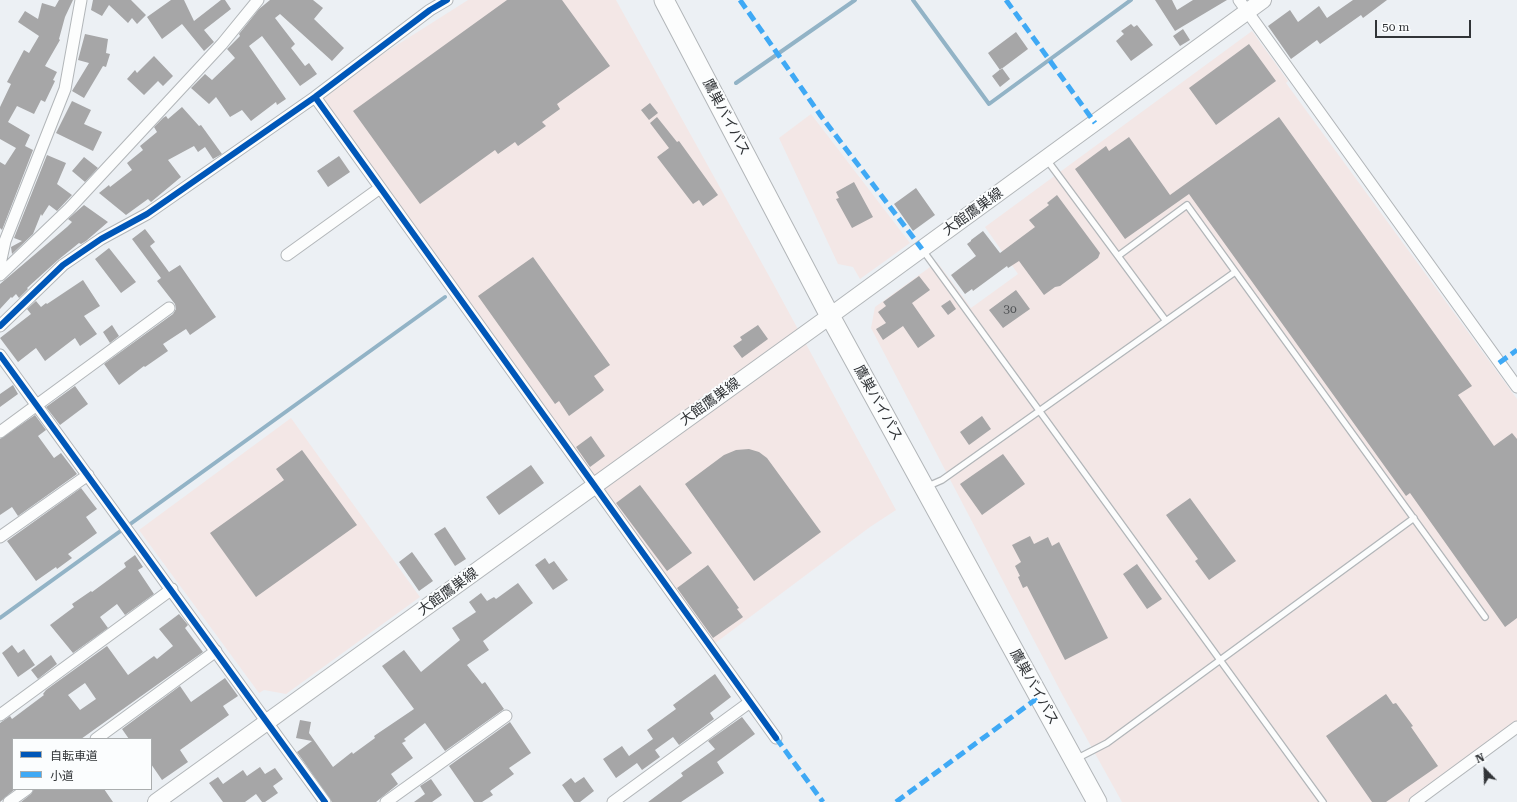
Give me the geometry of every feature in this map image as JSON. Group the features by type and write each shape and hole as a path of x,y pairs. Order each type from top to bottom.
{"highway":[{"name":"鷹巣バイパス","path":"664,0 830,316 1097,802"}],"main road":[{"name":"大館鷹巣線","path":"156,802 268,723 922,249 1046,158 1243,6 1263,0"}],"street":[{"path":"0,264 5,241 65,89 81,0"},
{"path":"0,275 69,209 222,44 258,0"},
{"path":"0,326 63,266 101,239 147,214 315,97 430,10 447,0"},
{"path":"1243,6 1517,387"},
{"path":"315,97 593,486 776,738"},
{"path":"287,255 380,188"},
{"path":"0,432 36,404 169,308"},
{"path":"0,355 325,802"},
{"path":"0,537 88,474"},
{"path":"0,715 172,590"},
{"path":"97,738 216,651"},
{"path":"613,802 750,702"},
{"path":"386,802 506,716"},
{"path":"1415,802 1517,727"},
{"path":"9,802 26,790"}],"lane":[{"path":"1046,158 1166,321"},
{"path":"1118,256 1187,205 1485,617"},
{"path":"922,249 1323,802"},
{"path":"924,488 942,480 1235,272"},
{"path":"1074,760 1107,743 1414,518"}],"shaded area":[{"path":"468,0 616,0 774,285 896,510 870,527 710,647 315,97"},
{"path":"1252,31 1288,81 1286,83 1517,399 1517,721 1407,802 1122,802 1062,694 871,328 875,307 937,262 971,308 1018,274 985,227"},
{"path":"811,114 910,243 860,279 853,267 838,264 779,138"},
{"path":"291,418 420,597 286,694 264,690 259,693 139,530"}],"building":[{"path":"59,0 73,0 65,17 60,40 45,66 57,72 53,80 55,81 45,102 41,100 34,114 17,106 8,122 30,135 25,146 33,150 2,230 0,228 0,162 5,165 16,148 0,139 0,107 11,84 7,82 24,50 29,53 39,36 18,22 25,11 38,19 42,3 55,7"},
{"path":"93,0 131,0 146,15 137,24 132,18 128,23 109,5 102,16 91,10"},
{"path":"171,0 184,0 194,21 221,0 225,0 231,9 204,30 214,42 204,51 182,24 162,39 147,17"},
{"path":"270,0 313,0 323,8 314,19 344,48 332,61 280,14 275,18 295,44 291,48 305,66 309,63 317,74 300,86 262,36 249,46 286,99 277,105 276,102 251,121 242,110 230,117 216,97 209,104 191,88 205,74 212,80 235,58 227,49 240,36 239,34 259,9"},
{"path":"507,0 562,0 610,66 557,104 560,109 542,122 546,126 518,146 515,142 498,154 495,150 420,204 353,111"},
{"path":"1155,0 1172,0 1177,10 1193,0 1227,0 1175,31"},
{"path":"1353,0 1387,0 1363,18 1361,15 1320,44 1317,40 1291,59 1268,26 1290,10 1298,22 1319,6 1327,18"},
{"path":"1131,24 1134,27 1137,25 1153,45 1131,61 1116,41 1124,34 1121,31"},
{"path":"1183,29 1190,40 1180,46 1173,36"},
{"path":"1016,32 1028,49 1000,70 988,53"},
{"path":"85,34 108,39 106,53 110,54 106,67 103,66 84,98 72,91 89,63 78,60"},
{"path":"1249,44 1276,81 1216,125 1189,88"},
{"path":"154,56 173,76 163,86 158,81 144,95 127,79 135,70 137,73"},
{"path":"1002,68 1010,79 1000,87 992,76"},
{"path":"72,101 91,110 84,124 102,132 93,151 56,133"},
{"path":"650,103 658,113 649,120 641,110"},
{"path":"182,107 199,126 201,125 222,154 213,159 205,147 198,152 194,146 168,160 181,177 151,202 148,199 126,215 99,193 109,185 110,187 132,170 127,163 143,150 140,146 157,132 154,127 163,118 166,116 168,119"},
{"path":"657,117 677,142 679,141 718,195 703,206 699,200 693,204 657,157 669,148 650,123"},
{"path":"1279,117 1472,386 1458,395 1494,446 1512,433 1517,439 1517,618 1505,627 1410,493 1406,496 1189,194 1125,239 1075,169 1106,146 1109,151 1129,137 1170,195"},
{"path":"47,155 66,163 57,184 72,195 57,211 49,205 42,216 41,214 33,234 12,254 11,247 22,241 14,238"},
{"path":"339,156 350,172 328,187 317,171"},
{"path":"84,157 98,168 85,182 72,171"},
{"path":"854,182 873,217 852,228 836,199 839,198 836,192"},
{"path":"916,188 935,215 913,231 894,204"},
{"path":"1057,195 1100,253 1098,258 1060,286 1055,287 1044,295 1019,261 1008,268 1007,266 973,291 972,289 965,294 951,275 976,256 967,244 983,231 1000,253 1035,227 1029,220 1049,205 1047,203"},
{"path":"84,205 108,222 86,241 81,244 79,243 58,260 27,288 28,289 19,298 16,294 12,298 11,297 0,309 0,284 67,227 72,222 68,219"},
{"path":"145,229 155,242 150,246 169,272 180,265 216,317 190,335 186,329 163,344 168,351 145,367 144,366 119,385 104,364 173,314 176,309 175,304 157,281 161,278 132,239"},
{"path":"109,248 136,282 121,293 95,259"},
{"path":"533,257 610,365 594,376 604,390 569,416 559,401 555,404 478,296"},
{"path":"919,276 930,290 912,303 935,336 918,348 903,326 883,340 876,329 886,323 878,312 886,306 883,302"},
{"path":"83,280 100,306 84,316 97,334 80,346 75,338 45,361 36,348 18,362 0,338 31,314 27,309 36,301 41,307"},
{"path":"1016,290 1030,309 1003,328 989,310"},
{"path":"950,300 956,309 948,315 941,306"},
{"path":"112,325 119,336 110,343 103,332"},
{"path":"758,325 768,339 742,358 733,346 742,340 740,337"},
{"path":"13,385 18,394 0,407 0,394"},
{"path":"75,386 88,404 60,425 46,407"},
{"path":"35,415 46,430 38,436 54,458 61,453 77,474 18,516 12,507 0,515 0,439"},
{"path":"982,416 991,429 969,445 960,432"},
{"path":"591,436 605,456 590,467 576,447"},
{"path":"749,449 759,452 767,458 821,532 754,581 685,484 724,455 736,450"},
{"path":"302,450 357,525 256,597 210,533 284,480 276,469"},
{"path":"1003,454 1025,484 982,515 960,484"},
{"path":"531,465 544,483 499,515 486,497"},
{"path":"640,485 692,553 667,571 616,503"},
{"path":"81,488 97,509 86,517 97,533 68,554 72,558 36,581 7,541"},
{"path":"1190,498 1236,561 1209,580 1195,561 1198,559 1166,515"},
{"path":"445,527 466,559 455,566 434,534"},
{"path":"1030,536 1034,544 1048,537 1052,546 1059,542 1108,638 1065,660 1027,586 1023,588 1018,577 1020,576 1015,566 1021,562 1012,545"},
{"path":"412,552 433,581 419,591 399,562"},
{"path":"135,555 143,567 138,570 154,594 125,615 117,604 100,617 108,628 73,653 50,625 74,607 72,604 91,591 92,592 126,567 124,563"},
{"path":"545,558 549,564 554,561 568,580 553,590 535,565"},
{"path":"1137,564 1162,599 1147,609 1123,574"},
{"path":"708,565 739,608 737,609 743,617 713,638 677,588"},
{"path":"518,583 533,603 483,641 489,650 467,665 482,684 485,682 504,709 445,751 425,723 404,739 406,741 402,743 413,758 391,774 398,784 376,802 332,802 297,752 312,741 296,738 300,720 311,722 309,733 333,767 352,752 353,754 375,738 374,736 414,709 382,666 404,650 421,672 460,640 452,628 476,612 469,602 481,593 487,601 494,597 496,599"},
{"path":"179,614 188,625 185,628 203,652 82,738 12,738 12,790 14,790 0,802 0,723 10,716 12,719 44,695 43,694 46,690 107,646 128,675 154,656 157,659 173,646 159,629","holes":["85,683 96,699 80,710 68,695"]},
{"path":"12,645 18,653 24,649 35,665 18,677 2,653"},
{"path":"51,655 57,664 38,679 31,670"},
{"path":"715,674 731,697 710,713 714,719 679,745 673,737 655,750 660,757 642,770 637,763 616,778 603,759 622,746 629,756 653,739 647,730 676,709 673,705"},
{"path":"225,678 238,696 223,706 229,715 180,750 188,762 162,780 152,765 152,738 128,738 122,729 180,686 191,702"},
{"path":"1386,694 1393,704 1396,703 1413,726 1411,727 1438,766 1386,802 1372,802 1326,736"},
{"path":"742,717 755,734 717,762 724,773 681,802 648,802 683,776 681,773 715,749 708,741"},
{"path":"510,722 531,753 509,768 514,774 490,791 493,795 482,802 474,802 449,766"},
{"path":"260,767 265,774 275,768 283,779 273,786 278,793 265,802 262,802 256,794 245,802 223,802 209,783 218,777 223,784 243,770 247,776"},
{"path":"584,777 594,791 580,802 574,802 562,785 571,778 575,783"},
{"path":"431,779 442,795 432,802 414,802 425,794 420,786"},
{"path":"33,790 105,790 113,802 21,802 31,794"}],"waterway":[{"path":"736,83 855,0"},
{"path":"913,0 989,104 1131,0"},
{"path":"0,618 445,297"}],"marked path":[{"path":"740,0 821,116 922,249"},
{"path":"1006,0 1095,123"},
{"path":"1499,363 1517,350"},
{"path":"896,802 1039,697"},
{"path":"776,738 823,802"}],"cycle path":[{"path":"0,326 63,265 101,239 147,214 315,97 430,10 447,0"},
{"path":"315,97 776,738"},
{"path":"0,355 325,802"}]}
